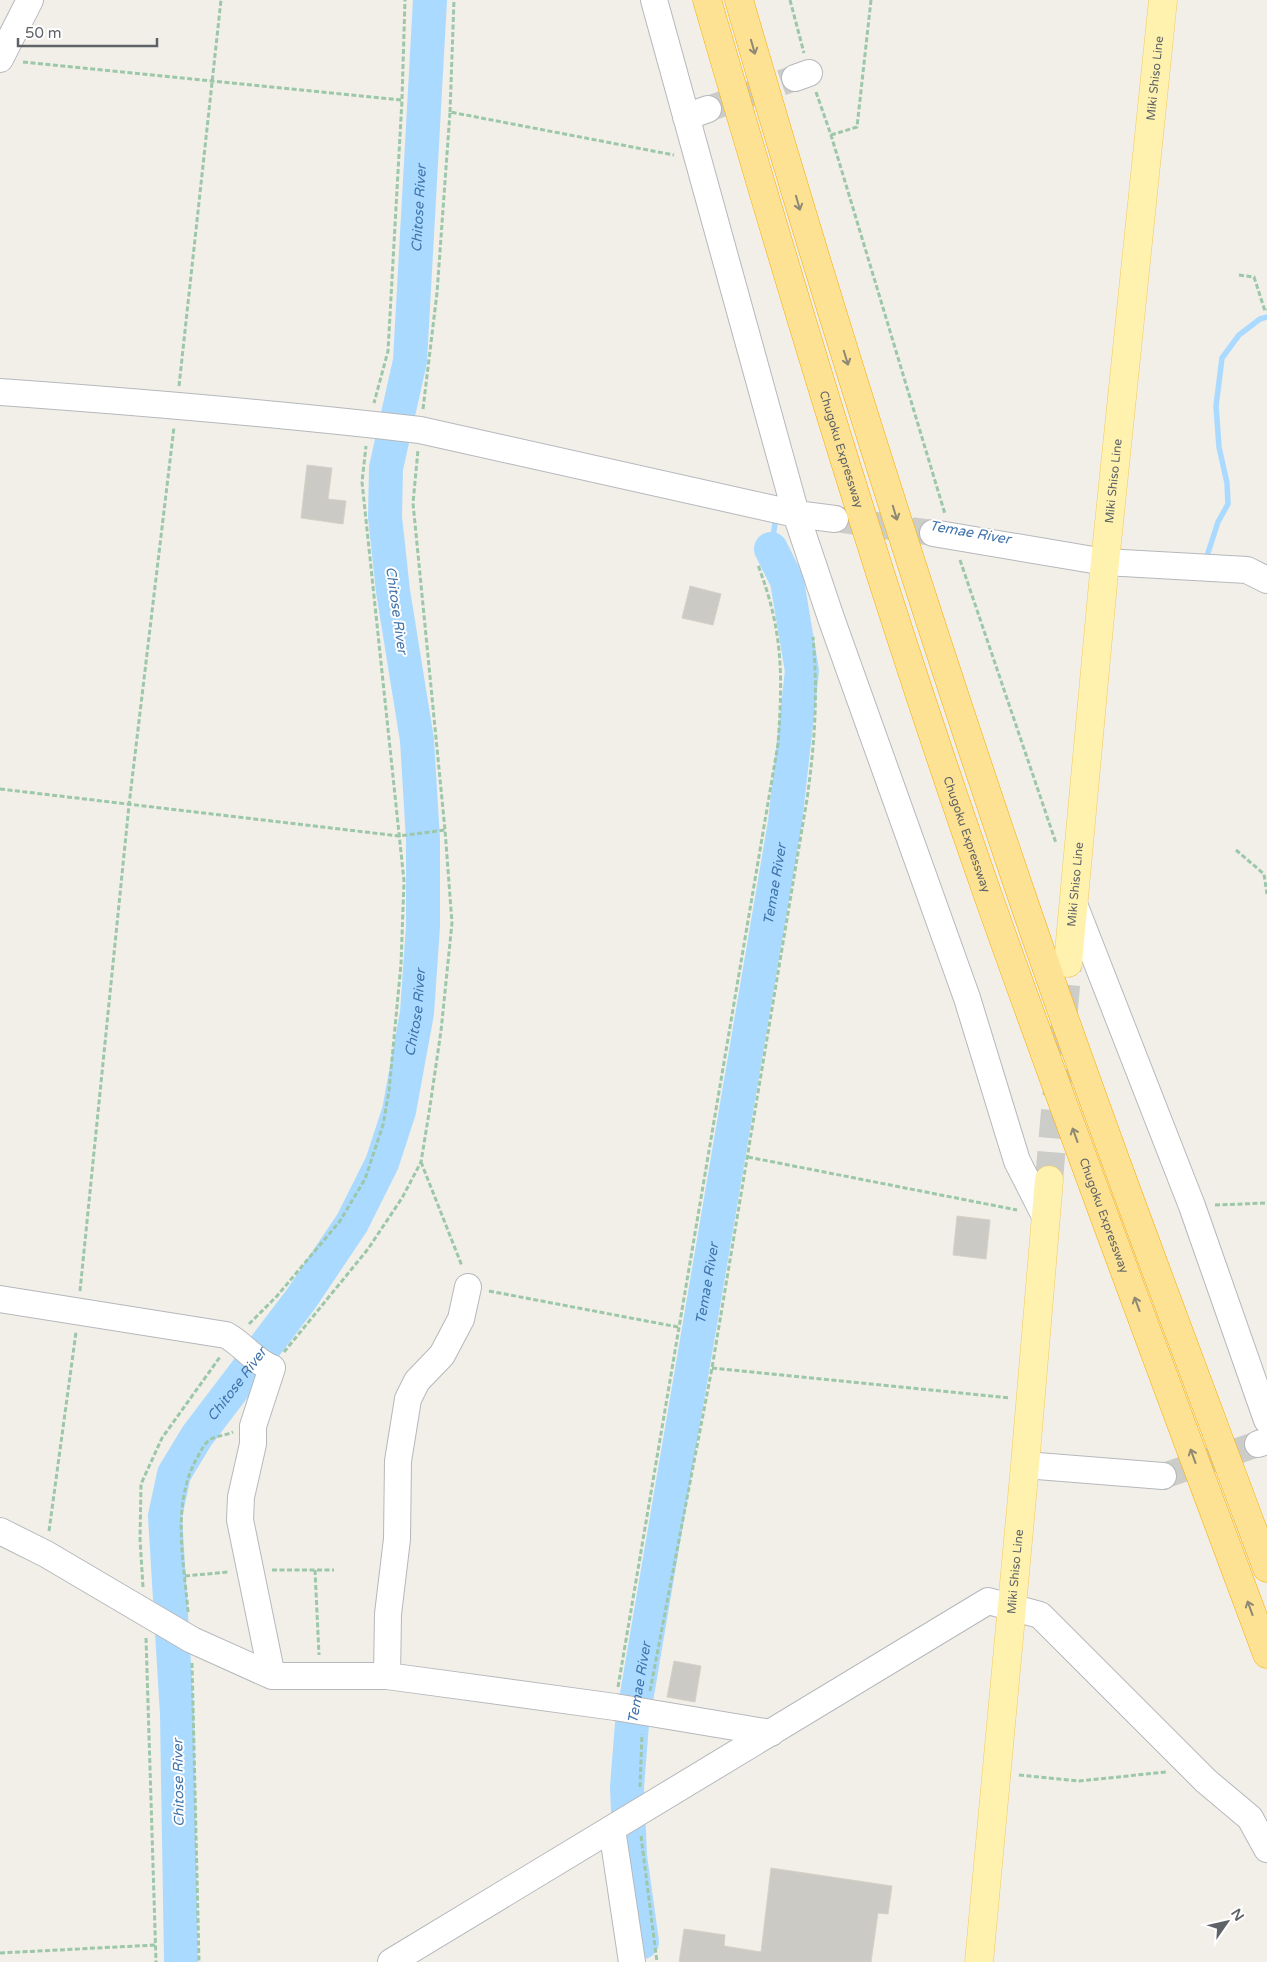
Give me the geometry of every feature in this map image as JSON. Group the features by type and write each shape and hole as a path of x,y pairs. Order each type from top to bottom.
{"highway":[{"name":"Chugoku Expressway","path":"707,0 782,259 887,594 984,883 1118,1253 1267,1654"},
{"path":"739,0 806,234 915,578 1014,874 1145,1240 1267,1568"}],"main road":[{"name":"Miki Shiso Line","path":"1068,963 1105,562 1163,0"},
{"name":"Miki Shiso Line","path":"979,1962 1025,1465 1049,1180"}],"street":[{"path":"0,59 30,0"},
{"path":"654,0 697,113 697,160 796,514 831,618 967,998 1017,1161 1045,1216"},
{"path":"0,392 177,404 416,430 796,514 835,519"},
{"path":"943,534 1105,562 1247,570 1267,580"},
{"path":"1074,904 1192,1206 1264,1435"},
{"path":"387,1676 388,1614 397,1539 398,1461 408,1399 417,1381 442,1355 446,1348 461,1319 468,1287"},
{"path":"0,1299 78,1313 226,1335 268,1366 252,1426 253,1444 241,1497 240,1520 272,1676"},
{"path":"1025,1465 1162,1476"},
{"path":"0,1531 46,1554 186,1637 272,1676 387,1676 630,1710 771,1733"},
{"path":"391,1962 988,1601 1040,1615 1206,1781 1258,1812 1267,1849"},
{"path":"626,1820 632,1962"}],"path":[{"path":"46,1554 78,1313 130,805 177,404 221,0"},
{"path":"156,1962 148,1614 140,1539 141,1484 162,1438 210,1368 238,1342 340,1221 365,1179 383,1125 390,1091 401,964 404,881 362,482 388,351 402,100 405,0"},
{"path":"268,1366 368,1249 402,1198 421,1162 441,1031 452,923 446,830 413,504 416,430 436,293 450,112 454,0"},
{"path":"790,0 802,75 831,135 943,534 1056,844"},
{"path":"831,135 857,127 871,0"},
{"path":"0,59 402,100"},
{"path":"450,112 697,160"},
{"path":"1239,275 1254,277 1265,311 1267,310"},
{"path":"657,1962 626,1820 640,1749 630,1710 678,1327 778,744 782,688 779,635 771,599 758,565"},
{"path":"630,1710 651,1685 712,1368 748,1157 815,738 816,678 813,633"},
{"path":"0,789 399,836 446,830"},
{"path":"1236,850 1264,874 1267,894"},
{"path":"748,1157 1045,1216"},
{"path":"421,1162 456,1247 468,1287 678,1327"},
{"path":"1192,1206 1267,1203"},
{"path":"712,1368 994,1398 1030,1399"},
{"path":"199,1962 181,1533 184,1489 191,1469 204,1446 210,1440 252,1426"},
{"path":"315,1570 321,1675"},
{"path":"996,1770 1012,1774 1079,1781 1162,1774 1188,1763"},
{"path":"0,1953 155,1945"}],"building":[{"path":"307,465 332,468 328,499 346,501 343,524 301,518"},
{"path":"690,586 721,594 713,625 682,618"},
{"path":"957,1216 990,1220 986,1259 953,1255"},
{"path":"674,1661 701,1666 695,1702 667,1697"},
{"path":"771,1868 892,1886 888,1914 878,1913 871,1962 679,1962 684,1929 725,1935 724,1946 761,1952"}],"waterway":[{"name":"Chitose River","path":"181,1962 177,1714 165,1516 174,1474 197,1436 301,1299 352,1223 382,1163 399,1111 417,1013 423,926 423,840 417,740 393,591 385,517 386,468 410,361 430,0"},
{"name":"Temae River","path":"1206,559 1218,522 1228,504 1227,483 1219,447 1216,406 1222,358 1239,335 1260,319 1267,317"},
{"name":"Temae River","path":"771,549 776,517"},
{"name":"Temae River","path":"907,520 932,524"},
{"name":"Temae River","path":"642,1942 630,1856 627,1787 632,1724 785,822 802,671 787,581 771,549"}],"tunnel":[{"path":"708,109 795,78"},
{"path":"835,519 933,533"},
{"path":"1049,1180 1068,963"},
{"path":"1163,1476 1258,1444"}]}
